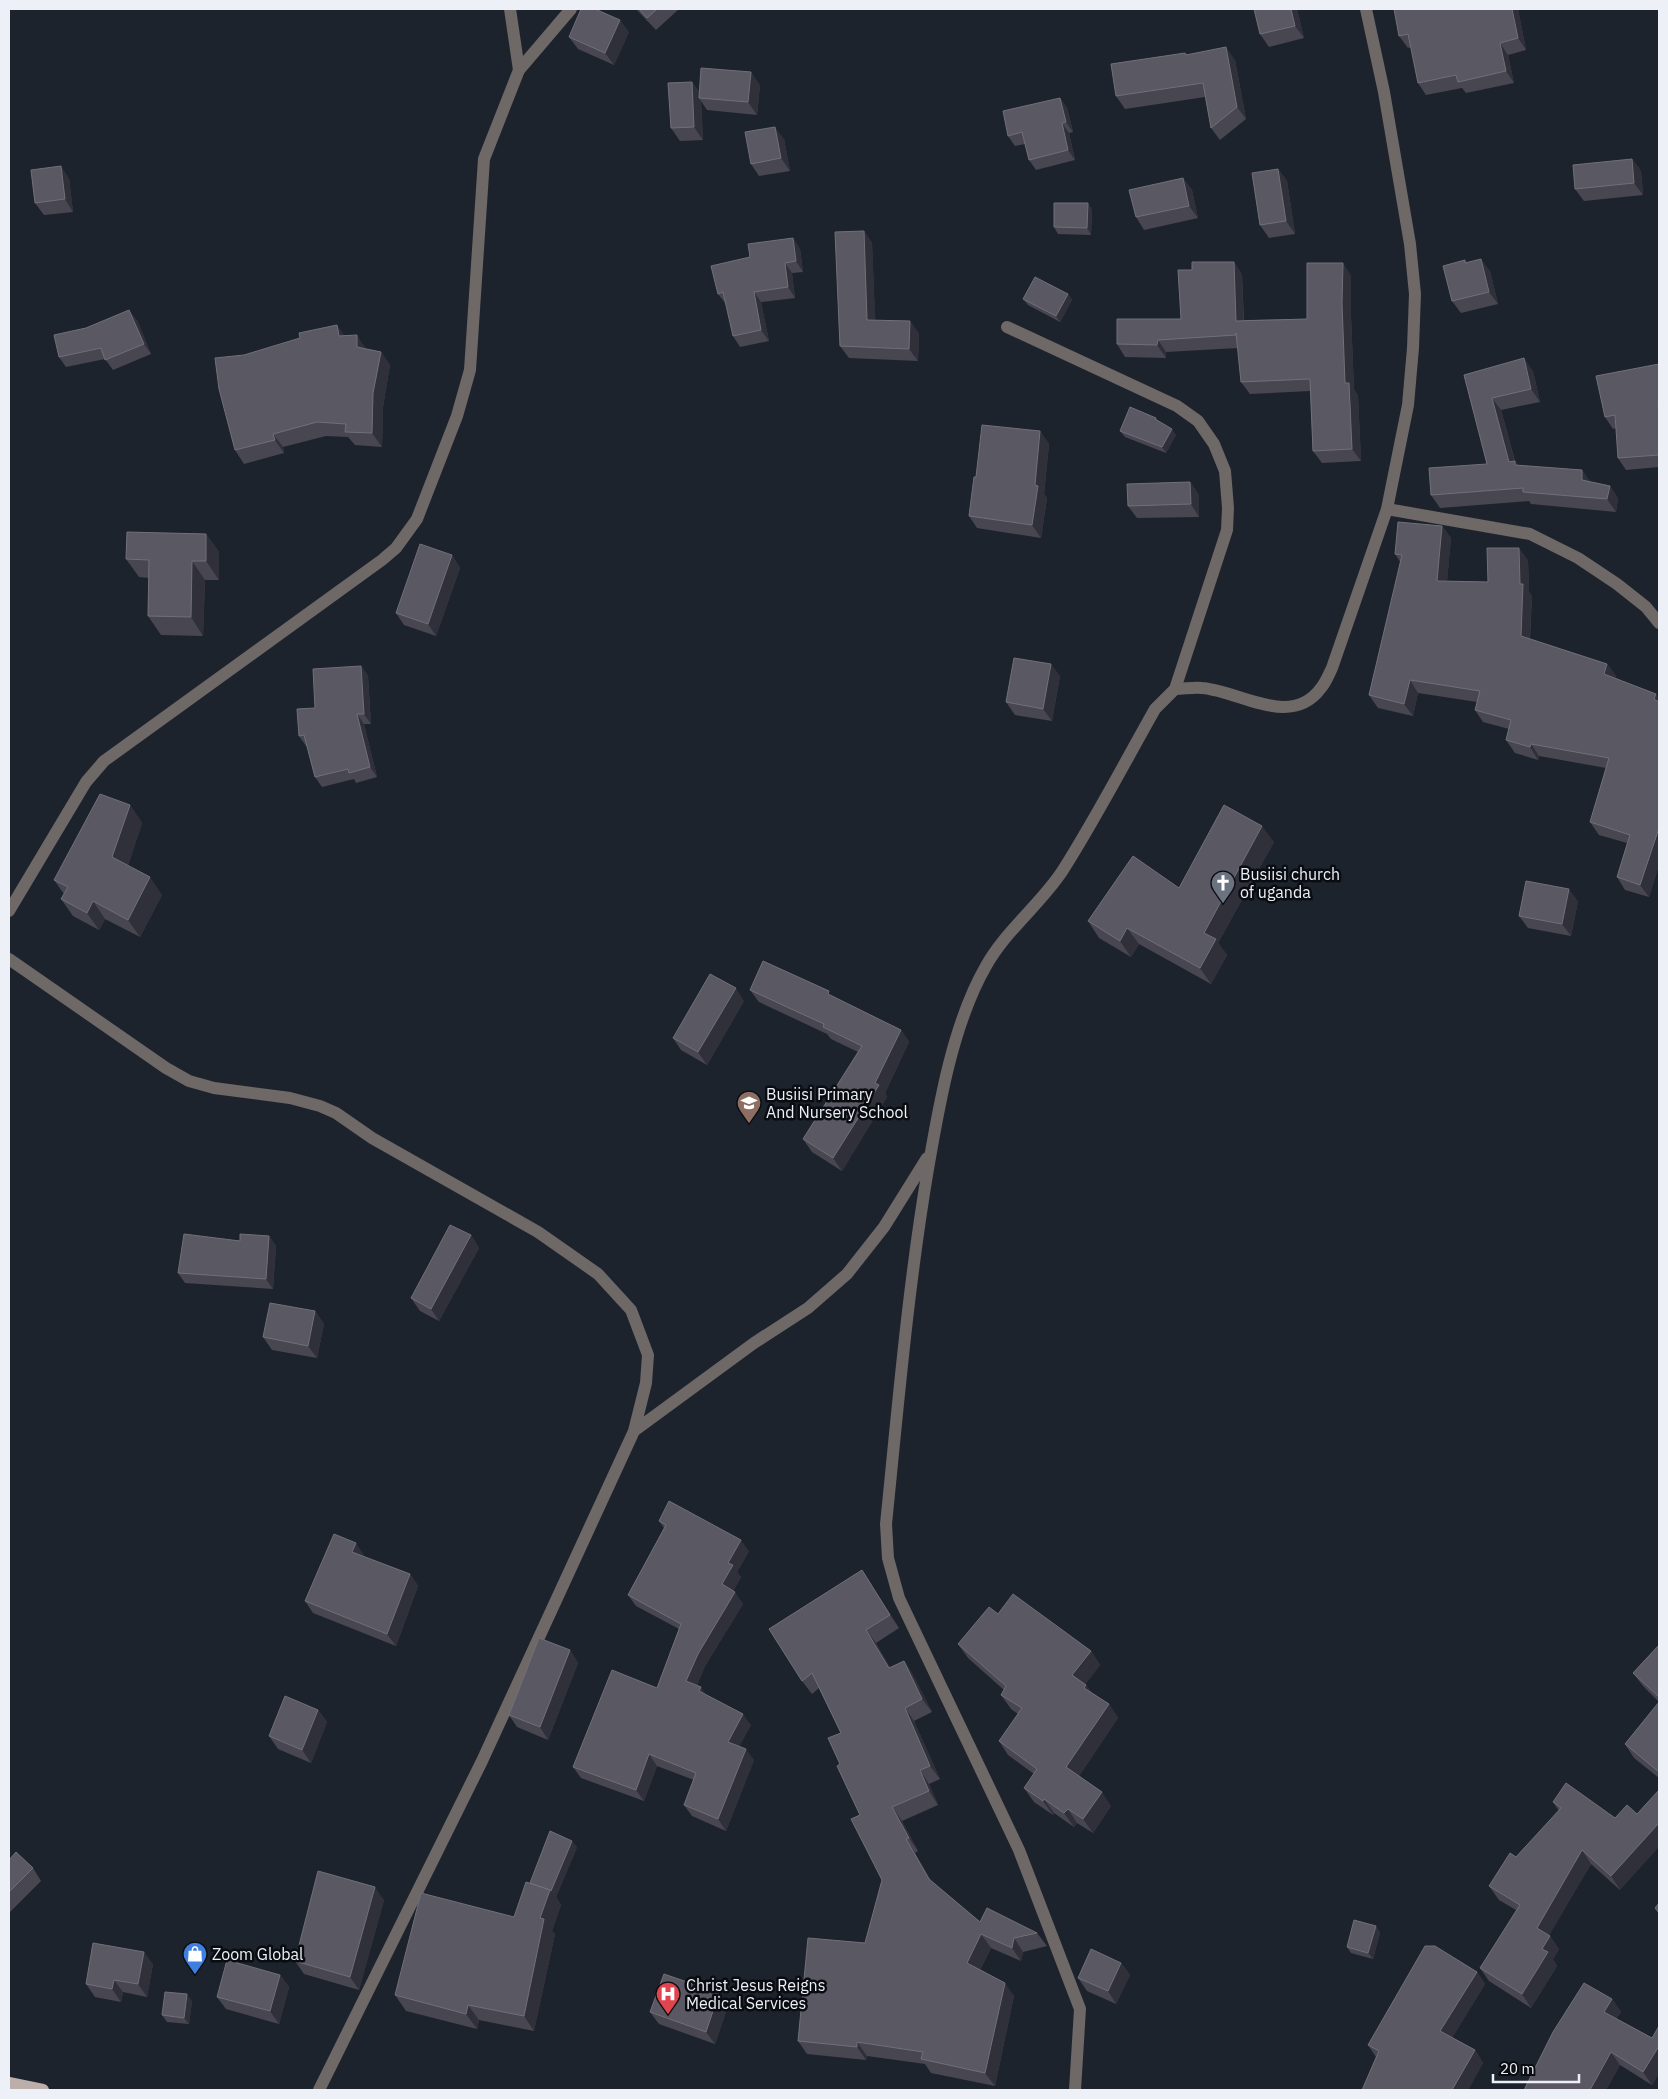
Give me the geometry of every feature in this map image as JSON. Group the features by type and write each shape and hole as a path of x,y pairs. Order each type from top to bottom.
{"main road":[{"path":"9,2083 44,2090"}],"street":[{"path":"510,9 519,70"},
{"path":"9,911 86,782 104,762 382,560 396,548 417,518 457,416 470,370 484,159 519,70 571,9"},
{"path":"1175,689 1203,688 1281,708 1298,706 1312,698 1321,688 1332,668 1387,509 1408,405 1415,294 1410,244 1384,92 1366,9"},
{"path":"1007,327 1177,406 1198,421 1214,444 1225,471 1228,508 1227,530 1175,689 1155,709 1062,871 1041,899 1012,931 986,966 965,1012 950,1062 931,1152 914,1250 886,1524 888,1558 899,1598 1019,1850 1080,2009 1075,2090"},
{"path":"1387,509 1530,534 1578,558 1617,584 1646,607 1659,623"},
{"path":"9,959 166,1068 189,1081 214,1088 290,1098 320,1106 336,1113 372,1138 538,1232 598,1274 631,1310 648,1355 646,1383 634,1431 482,1761 319,2090"},
{"path":"634,1431 754,1342 808,1308 847,1274 884,1227 931,1152"}],"building":[{"path":"581,9 595,9 620,20 605,53 569,37"},
{"path":"639,9 657,9 647,18"},
{"path":"1254,9 1291,9 1295,26 1260,34"},
{"path":"1394,9 1512,9 1518,38 1500,43 1506,71 1458,82 1456,75 1418,83 1408,34 1399,36"},
{"path":"1226,47 1237,107 1211,128 1203,83 1116,96 1111,64 1185,53 1186,55"},
{"path":"701,68 751,72 748,102 699,98"},
{"path":"692,82 694,127 671,128 668,83"},
{"path":"1060,98 1066,122 1062,123 1068,150 1029,160 1022,132 1008,136 1003,111"},
{"path":"775,127 781,158 751,164 745,132"},
{"path":"1632,159 1634,183 1575,189 1573,165"},
{"path":"61,166 65,199 35,203 31,170"},
{"path":"1278,169 1286,221 1260,225 1252,173"},
{"path":"1183,178 1189,206 1136,217 1129,190"},
{"path":"1054,203 1088,203 1087,228 1054,227"},
{"path":"864,231 867,320 910,321 909,349 840,346 835,232"},
{"path":"793,238 796,261 785,263 788,287 754,292 761,330 733,336 723,292 718,294 711,266 750,257 748,244"},
{"path":"1481,259 1489,292 1452,301 1443,266 1465,260 1465,263"},
{"path":"1192,262 1234,262 1236,321 1307,319 1307,263 1343,263 1342,303 1345,383 1349,383 1352,449 1313,451 1310,379 1241,382 1236,333 1236,335 1158,340 1157,345 1117,344 1117,319 1181,319 1178,270 1192,270"},
{"path":"1035,277 1068,294 1056,316 1023,299"},
{"path":"129,310 144,344 105,360 101,348 59,357 54,335 86,328"},
{"path":"337,325 339,336 357,335 357,347 381,352 373,393 372,433 345,432 346,424 317,422 273,434 275,440 235,450 219,389 215,358 244,355 300,338 299,333"},
{"path":"1524,358 1531,389 1492,398 1509,462 1515,461 1515,465 1582,470 1582,480 1610,486 1607,499 1523,492 1523,488 1431,495 1429,468 1487,464 1464,375"},
{"path":"1659,364 1659,455 1618,458 1615,415 1605,417 1596,376"},
{"path":"1130,407 1156,418 1172,429 1162,447 1120,431"},
{"path":"982,425 1040,431 1035,485 1038,486 1032,525 969,516"},
{"path":"1190,482 1191,504 1128,506 1127,484"},
{"path":"1398,522 1442,526 1437,581 1488,582 1487,548 1519,548 1520,584 1523,584 1521,636 1607,664 1604,674 1656,694 1654,699 1659,702 1659,831 1640,885 1617,877 1630,835 1590,822 1609,758 1531,744 1530,747 1506,740 1511,720 1475,710 1480,691 1410,680 1404,704 1369,695 1402,555 1395,554"},
{"path":"127,532 206,534 206,561 192,561 191,617 148,616 149,560 126,559"},
{"path":"420,544 452,555 428,624 396,613"},
{"path":"1014,658 1051,664 1043,709 1006,702"},
{"path":"361,666 364,714 357,714 370,767 349,773 348,769 315,777 304,735 299,736 297,709 315,708 313,669"},
{"path":"100,794 130,805 112,857 150,877 128,920 93,901 87,913 61,899 68,887 54,880"},
{"path":"1224,805 1262,826 1204,933 1216,939 1200,968 1127,928 1120,941 1088,921 1133,856 1179,888"},
{"path":"1526,881 1569,889 1562,924 1519,916"},
{"path":"763,961 829,991 828,994 901,1030 875,1083 879,1085 833,1158 803,1139 862,1046 823,1027 824,1024 750,990"},
{"path":"710,974 736,988 698,1052 673,1038"},
{"path":"450,1225 471,1235 431,1309 411,1298"},
{"path":"184,1234 240,1241 240,1234 269,1236 266,1279 178,1273"},
{"path":"270,1303 315,1311 308,1346 263,1337"},
{"path":"669,1501 741,1540 728,1563 733,1565 722,1584 735,1592 698,1654 686,1681 701,1687 699,1691 743,1714 728,1742 746,1749 718,1819 684,1805 696,1773 649,1754 636,1790 573,1767 612,1670 657,1688 681,1624 628,1595 666,1525 659,1521"},
{"path":"334,1534 356,1543 352,1552 410,1574 387,1634 305,1601"},
{"path":"862,1570 890,1615 866,1630 889,1668 904,1661 922,1699 905,1708 930,1766 920,1770 929,1791 892,1807 909,1838 906,1839 929,1879 980,1922 987,1908 1037,1933 1014,1938 1012,1948 981,1934 967,1963 1005,1983 985,2073 921,2059 923,2052 857,2042 857,2047 798,2041 808,1938 865,1943 882,1880 851,1819 860,1815 837,1766 840,1764 828,1738 841,1733 812,1673 802,1681 769,1629"},
{"path":"1013,1594 1091,1651 1072,1675 1086,1685 1084,1688 1109,1704 1066,1767 1102,1792 1083,1819 1068,1809 1064,1813 1024,1788 1037,1769 999,1741 1022,1708 1001,1695 1006,1686 958,1644 989,1607 998,1614"},
{"path":"539,1638 570,1650 540,1727 509,1715"},
{"path":"1659,1645 1659,1697 1633,1673"},
{"path":"285,1696 318,1710 302,1750 269,1736"},
{"path":"1659,1702 1659,1772 1625,1744"},
{"path":"1566,1783 1615,1818 1627,1805 1637,1814 1659,1790 1659,1823 1611,1876 1582,1850 1537,1928 1550,1936 1542,1949 1548,1952 1522,1994 1480,1968 1520,1905 1489,1886 1510,1853 1516,1857 1561,1808 1553,1802"},
{"path":"550,1831 572,1841 551,1891 530,1883"},
{"path":"16,1852 33,1868 9,1892 9,1860"},
{"path":"318,1871 375,1887 350,1977 295,1961"},
{"path":"526,1882 550,1890 540,1918 544,1919 524,2016 468,2005 466,2014 395,1995 421,1893 514,1917"},
{"path":"1659,1903 1659,1913 1655,1908"},
{"path":"1354,1920 1376,1926 1368,1953 1347,1947"},
{"path":"93,1943 144,1952 138,1984 114,1980 112,1989 86,1984"},
{"path":"1425,1946 1435,1946 1477,1972 1440,2031 1475,2050 1452,2090 1362,2090 1379,2051 1368,2045"},
{"path":"1091,1949 1121,1963 1108,1991 1078,1978"},
{"path":"227,1960 280,1975 270,2011 217,1997"},
{"path":"664,1974 719,1993 706,2032 650,2012"},
{"path":"1584,1983 1612,1999 1604,2012 1652,2038 1659,2026 1659,2046 1643,2072 1611,2052 1590,2090 1524,2090 1553,2032"},
{"path":"165,1992 187,1994 184,2018 162,2015"}],"place":[{"name":"Busiisi church of uganda","path":"1223,904"},
{"name":"Busiisi Primary And Nursery School","path":"749,1124"},
{"name":"Zoom Global","path":"195,1975"},
{"name":"Christ Jesus Reigns Medical Services","path":"668,2015"}]}
